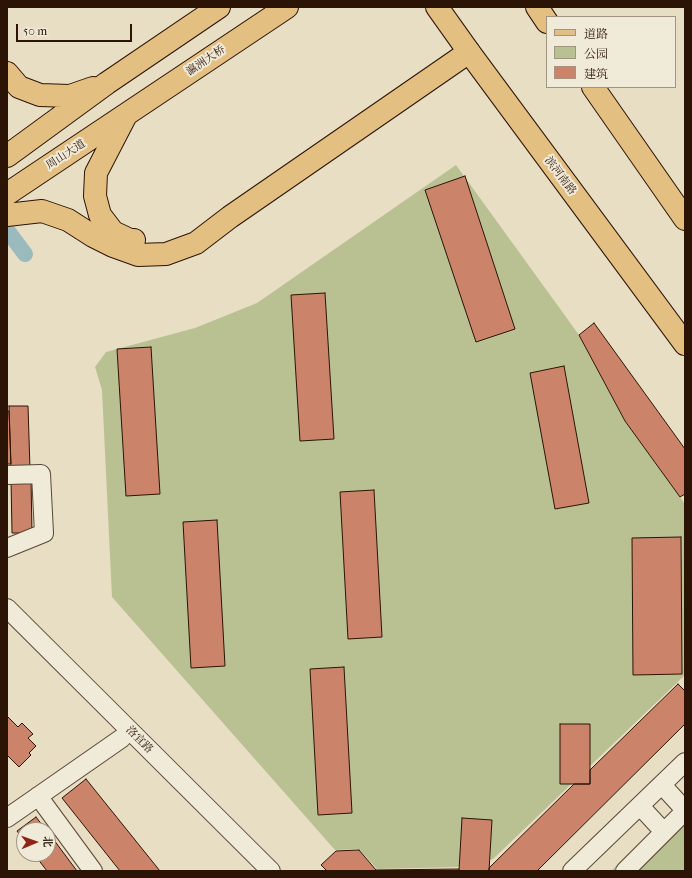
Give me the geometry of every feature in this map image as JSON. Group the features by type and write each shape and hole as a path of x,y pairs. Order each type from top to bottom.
{"main road":[{"path":"7,156 107,83 219,7"},
{"name":"瀛洲大桥","path":"125,116 287,7"},
{"name":"滨河南路","path":"437,7 468,52 682,336"},
{"path":"537,7 546,20"},
{"path":"7,215 42,211 68,220 93,236 113,246 138,255 166,254 196,243 230,217 468,52"},
{"path":"7,73 19,88 40,95 70,96 107,83"},
{"path":"594,88 685,219"},
{"path":"125,116 96,173 95,196 100,215 113,232 130,240 154,243 175,239 201,230 230,217"},
{"name":"周山大道","path":"7,194 125,116"}],"street":[{"path":"7,475 41,474 44,533 7,548"},
{"name":"洛宜路","path":"7,608 271,871"},
{"name":"洛宜路","path":"7,624 255,871"},
{"path":"7,818 122,738"},
{"path":"572,871 685,762"},
{"path":"625,871 685,810 662,785"},
{"path":"38,796 93,871"},
{"path":"640,806 664,832"}],"green space":[{"path":"456,165 579,335 625,421 685,504 685,675 493,859 457,867 377,869 359,849 335,850 112,597 102,390 95,367 106,352 195,328 257,303"},
{"path":"685,798 685,871 611,871"}],"building":[{"path":"465,176 515,329 476,342 425,190"},
{"path":"325,293 334,439 300,441 291,295"},
{"path":"594,323 685,449 685,494 680,497 625,421 579,335"},
{"path":"151,347 160,494 126,496 117,349"},
{"path":"564,366 589,503 555,509 530,373"},
{"path":"9,406 28,406 30,469 11,470"},
{"path":"7,411 9,411 11,464 7,464"},
{"path":"11,479 31,479 32,533 12,533"},
{"path":"374,490 382,637 348,639 340,492"},
{"path":"217,520 225,666 191,668 183,522"},
{"path":"681,537 682,674 633,675 632,538"},
{"path":"344,667 352,813 318,815 310,669"},
{"path":"678,684 685,691 685,724 537,871 489,871 489,868 574,784 590,784 590,770"},
{"path":"7,716 18,727 22,723 33,734 28,738 36,746 29,753 31,755 19,767 7,755"},
{"path":"560,724 590,724 590,784 560,784"},
{"path":"86,779 160,871 120,871 62,798"},
{"path":"36,817 40,822 29,822"},
{"path":"462,818 492,820 489,871 459,871"},
{"path":"56,843 77,871 47,871 40,862 56,862"},
{"path":"359,850 376,870 459,869 459,871 327,871 321,865 336,851"}],"waterway":[{"path":"7,230 25,254"}]}
